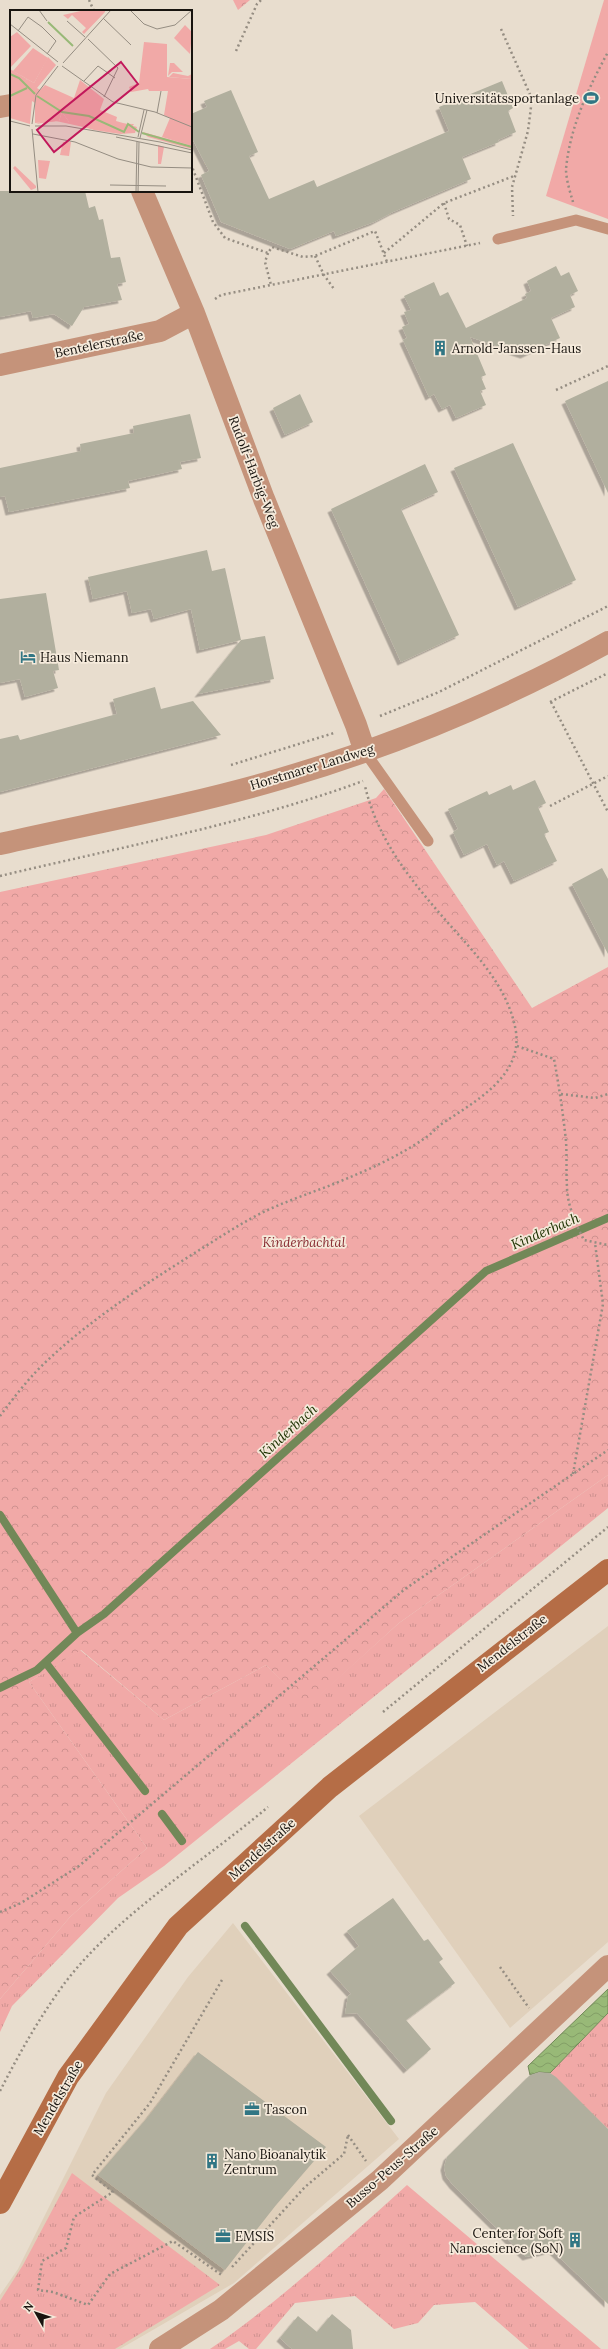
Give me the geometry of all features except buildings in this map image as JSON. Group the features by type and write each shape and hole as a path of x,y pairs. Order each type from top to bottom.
{"main road":[{"name":"Mendelstraße","path":"0,2203 68,2077 178,1926 330,1787 608,1570"}],"street":[{"path":"0,107 10,105"},
{"name":"Rudolf-Harbig-Weg","path":"142,192 194,313 264,499 356,725 365,752"},
{"name":"Bentelerstraße","path":"0,365 160,331 194,313"},
{"name":"Horstmarer Landweg","path":"0,844 280,779 365,752 472,708 568,664 608,642"},
{"name":"Busso-Peus-Straße","path":"160,2349 221,2310 380,2180 608,1966"}],"lane":[{"path":"498,239 576,220 608,229"},
{"path":"365,752 428,841"}],"path":[{"path":"90,0 94,10"},
{"path":"236,51 257,4 261,0"},
{"path":"501,29 532,100 528,131 512,187 514,234"},
{"path":"576,220 566,171 574,127 589,86 608,52"},
{"path":"192,167 213,222 225,238 268,253"},
{"path":"384,253 444,203 514,176"},
{"path":"444,203 449,219 460,225 468,246"},
{"path":"271,286 265,262 268,253 272,248 303,257 315,256 375,231 387,262"},
{"path":"194,313 221,295 498,239"},
{"path":"315,256 324,275 334,289"},
{"path":"556,390 608,366"},
{"path":"225,767 356,725 439,692 608,606"},
{"path":"551,702 608,812"},
{"path":"550,806 608,776"},
{"path":"0,1416 49,1358 117,1305 193,1254 271,1208 347,1179 428,1136 442,1124 470,1107 500,1079 512,1063 517,1046 512,1014 500,990 478,957 435,909 392,852 369,805 363,781"},
{"path":"517,1046 554,1059 561,1094 568,1174 566,1188 578,1227 584,1240 608,1246"},
{"path":"561,1094 595,1098 608,1094"},
{"path":"572,1474 602,1304 595,1243"},
{"path":"0,1912 21,1903 79,1866 405,1589 608,1450"},
{"path":"500,1967 530,2010"},
{"path":"222,1980 150,2103 92,2175 113,2192 74,2217 66,2248 42,2261 38,2290 53,2292 88,2305 110,2274 173,2241 223,2276 305,2187 344,2154 348,2135 380,2180"}],"shaded area":[{"path":"608,1626 608,1942 510,2028 359,1816"},
{"path":"233,1923 399,2139 234,2283 120,2349 0,2349 0,2295 18,2269 106,2093 188,1977"}],"green space":[{"path":"233,0 250,0 238,10"},
{"name":"Universitätssportanlage","path":"604,0 608,0 608,219 546,196"},
{"name":"Kinderbachtal","path":"384,789 532,1008 608,967 608,1475 399,1623 307,1707 266,1665 164,1720 81,1650 29,1682 147,1848 70,1917 0,1999 0,892 266,835 376,798"},
{"path":"608,1475 608,1508 164,1866 118,1898 12,2006 0,2032 0,1999 70,1917 147,1848 29,1682 80,1650 164,1720 266,1665 307,1706 399,1623"},
{"path":"608,2013 608,2129 550,2073"},
{"path":"72,2173 220,2285 115,2349 0,2349 0,2301 23,2265"},
{"path":"407,2185 601,2349 529,2349 475,2302 434,2305 418,2323 394,2329 355,2296 295,2303 256,2349 249,2349 239,2341 225,2349 210,2349 236,2331 286,2291"}],"water":[{"path":"608,1989 608,2013 550,2073 539,2072 530,2075 528,2066"}],"waterway":[{"name":"Kinderbach","path":"0,1688 37,1670 77,1633 104,1614 486,1271 608,1218"},
{"path":"0,1515 77,1633"},
{"path":"46,1663 145,1791"},
{"path":"162,1814 182,1841"},
{"path":"245,1926 391,2121"}],"place":[{"name":"Universitätssportanlage","path":"591,98"},
{"name":"Arnold-Janssen-Haus","path":"440,348"},
{"name":"Haus Niemann","path":"28,657"},
{"name":"Tascon","path":"252,2109"},
{"name":"Nano Bioanalytik Zentrum","path":"212,2161"},
{"name":"EMSIS","path":"223,2236"},
{"name":"Center for Soft Nanoscience (SoN)","path":"575,2240"}]}
